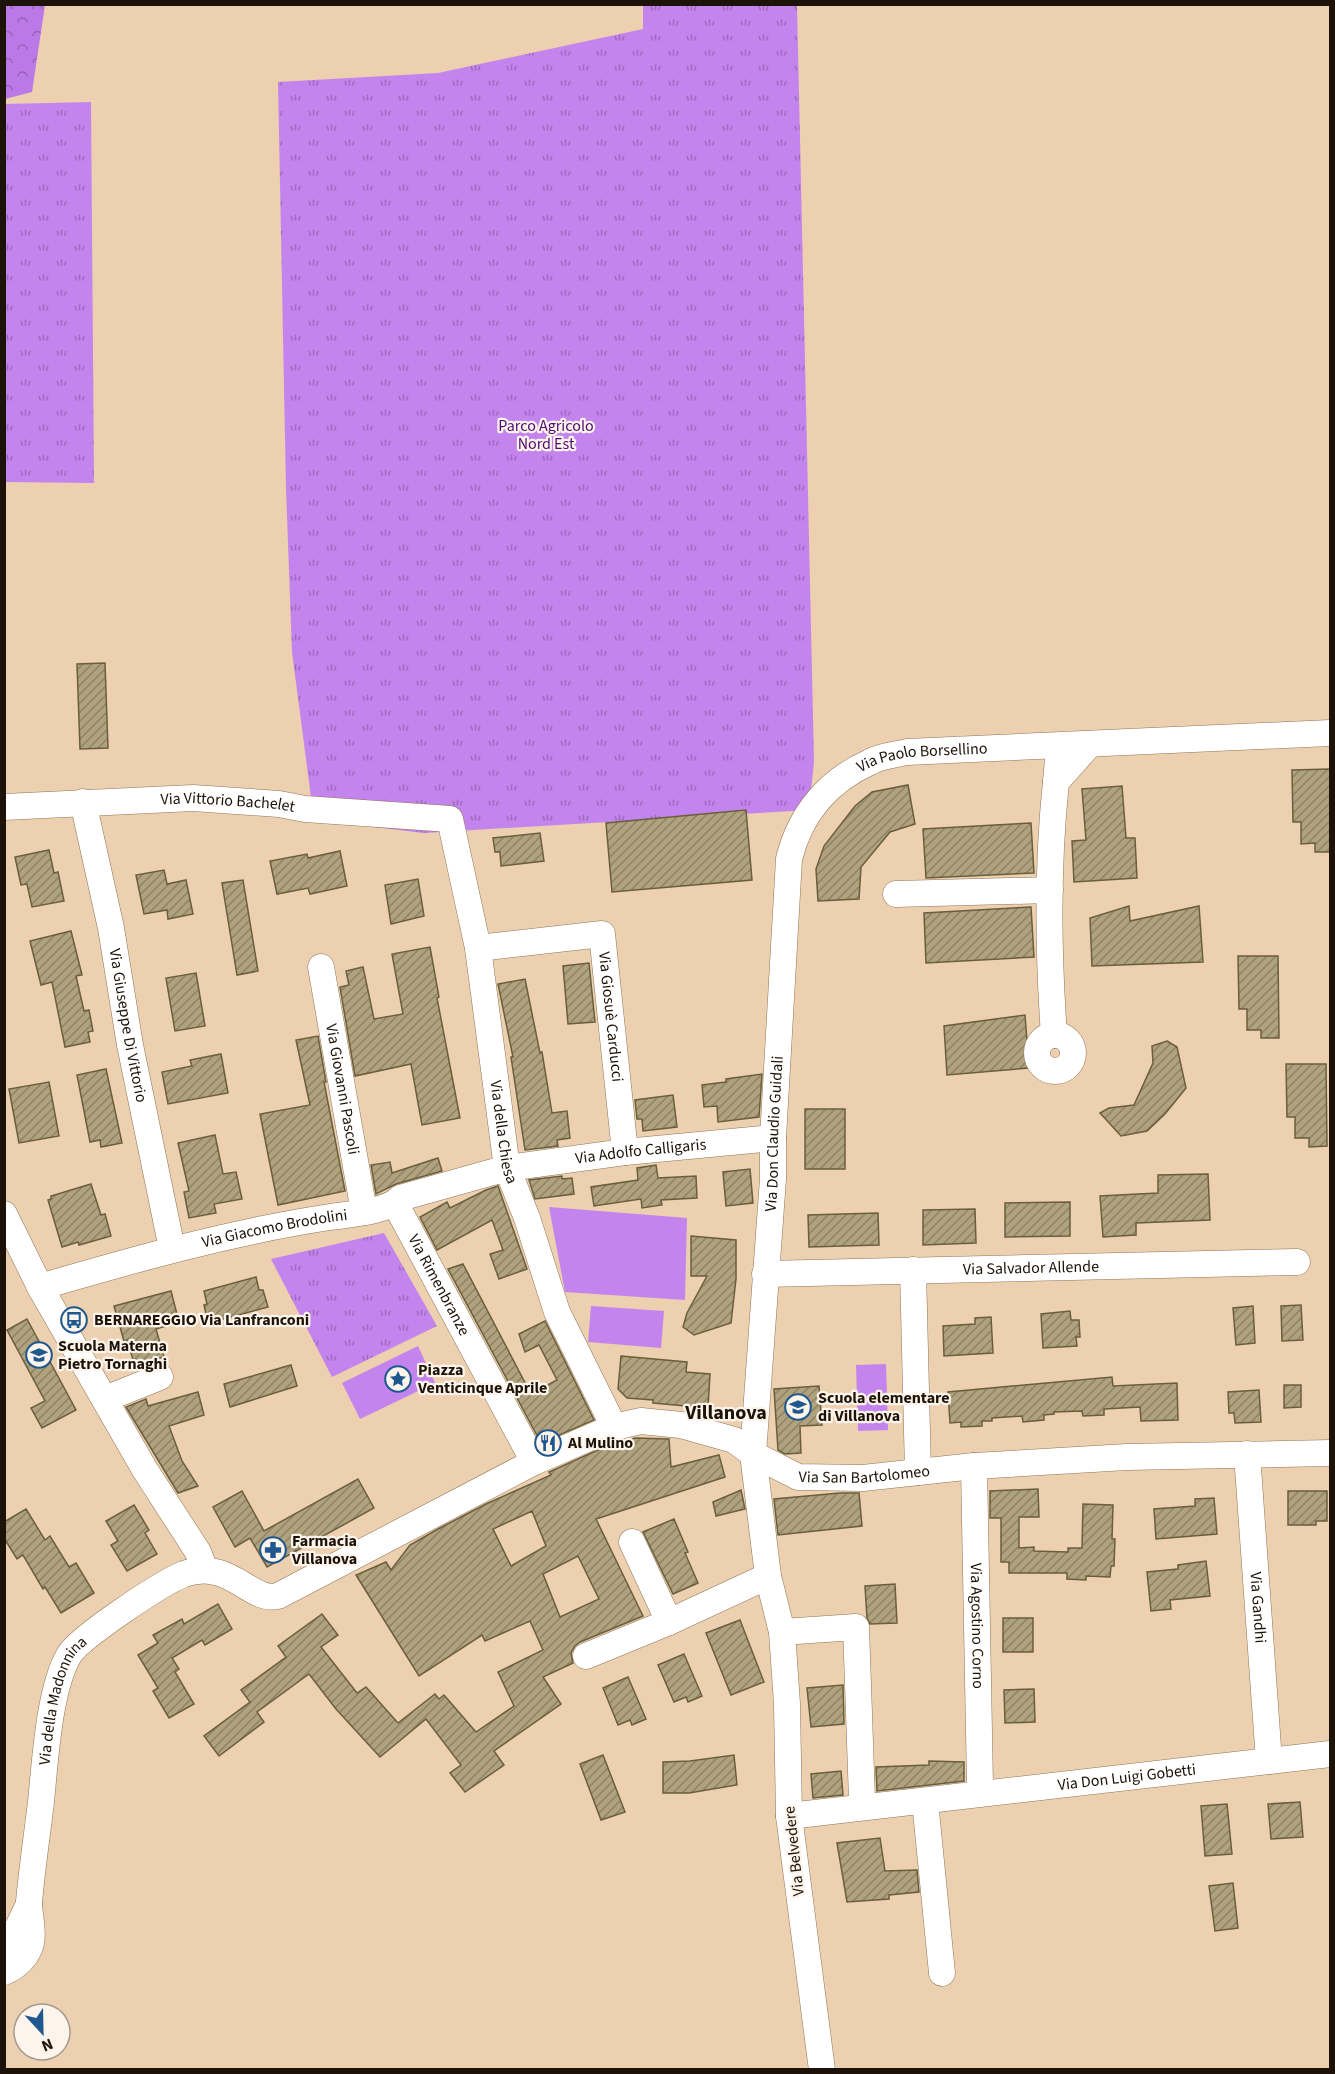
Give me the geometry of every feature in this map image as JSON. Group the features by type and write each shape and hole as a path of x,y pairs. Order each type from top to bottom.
{"street":[{"name":"Via Paolo Borsellino","path":"805,816 841,778 872,760 907,752 1330,733"},
{"path":"1056,782 1090,744"},
{"path":"1054,1035 1049,963 1050,890 1059,746"},
{"name":"Via Vittorio Bachelet","path":"4,807 204,798 279,804 305,809 450,819"},
{"name":"Via Giuseppe Di Vittorio","path":"83,802 111,928 130,1045 172,1249"},
{"name":"Via Don Claudio Guidali","path":"753,1454 772,1179 789,859 794,838 805,816"},
{"name":"Via della Chiesa","path":"450,819 478,948 507,1168 527,1218 557,1312 614,1427"},
{"path":"896,894 1050,890"},
{"name":"Via Giosuè Carducci","path":"478,948 602,934 624,1152"},
{"name":"Via Giovanni Pascoli","path":"321,967 364,1212"},
{"name":"Via Adolfo Calligaris","path":"507,1168 624,1152 773,1138"},
{"name":"Via Giacomo Brodolini","path":"40,1287 172,1249 276,1225 364,1212 395,1203 400,1198 507,1168"},
{"name":"Via Rimenbranze","path":"395,1203 534,1462"},
{"path":"4,1215 40,1287 162,1498 198,1552 205,1570"},
{"name":"Via Salvador Allende","path":"765,1274 1297,1262"},
{"path":"913,1270 918,1472"},
{"path":"105,1399 160,1377"},
{"name":"Via San Bartolomeo","path":"205,1570 223,1574 265,1596 278,1596 534,1462 614,1427 641,1421 681,1425 734,1440 753,1454 798,1478 862,1478 975,1466 1127,1457 1330,1453"},
{"name":"Via Belvedere","path":"753,1454 768,1576 782,1632 787,1704 789,1816 822,2070"},
{"name":"Via Gandhi","path":"1247,1454 1269,1761"},
{"name":"Via Agostino Corno","path":"975,1466 980,1786"},
{"path":"632,1542 669,1622"},
{"name":"Via della Madonnina","path":"4,1972 19,1963 29,1950 32,1931 29,1904 54,1700 60,1675 68,1657 73,1649 89,1635 165,1584 184,1574 205,1570"},
{"path":"585,1656 669,1622 768,1576"},
{"path":"782,1632 856,1627 862,1800"},
{"name":"Via Don Luigi Gobetti","path":"789,1816 1330,1754"},
{"path":"925,1801 942,1973"},
{"name":"Via della Madonnina","path":"4,1945 18,1927 29,1904"}],"green space":[{"path":"5,4 45,5 32,92 5,99"},
{"name":"Parco Agricolo Nord Est","path":"643,5 797,5 814,762 809,810 424,833 314,820 292,652 286,489 278,82 438,73 643,29"},
{"path":"91,102 94,483 5,482 5,104"},
{"path":"549,1207 687,1218 685,1300 565,1292"},
{"path":"384,1233 437,1326 332,1377 271,1259"},
{"path":"591,1306 664,1311 661,1348 588,1342"},
{"path":"418,1346 435,1383 360,1419 342,1383"},
{"path":"886,1364 888,1430 858,1431 856,1365"}],"building":[{"path":"105,663 108,748 80,749 77,664"},
{"path":"1330,769 1330,852 1315,852 1315,843 1301,844 1301,822 1293,822 1292,770"},
{"path":"908,785 915,824 890,832 861,867 859,899 818,901 816,869 824,846 855,806 872,792"},
{"path":"1122,786 1126,838 1135,838 1137,878 1074,882 1072,841 1086,840 1082,789"},
{"path":"746,810 752,880 612,892 606,823"},
{"path":"1031,823 1034,873 926,878 923,829"},
{"path":"540,833 544,861 501,866 500,852 495,852 493,838"},
{"path":"49,850 54,873 58,872 64,901 32,907 27,884 21,885 15,857"},
{"path":"340,851 347,886 310,894 308,888 277,894 270,861 307,854 308,858"},
{"path":"164,870 167,884 186,880 193,914 168,919 167,910 144,914 136,875"},
{"path":"418,879 424,916 391,924 385,885"},
{"path":"243,880 258,971 237,975 222,883"},
{"path":"1129,906 1130,921 1199,906 1203,962 1092,966 1090,918"},
{"path":"1031,907 1034,957 926,963 924,913"},
{"path":"71,931 82,975 76,976 84,1011 89,1010 93,1031 88,1032 90,1042 65,1047 52,982 41,985 30,941"},
{"path":"430,947 439,997 437,998 460,1118 422,1125 411,1064 355,1076 340,987 349,985 346,971 363,967 374,1019 403,1014 392,954"},
{"path":"1238,956 1278,956 1279,1038 1261,1038 1261,1030 1247,1030 1247,1009 1239,1009"},
{"path":"589,963 595,1022 568,1024 563,966"},
{"path":"196,973 205,1026 175,1031 166,978"},
{"path":"525,979 540,1053 542,1052 552,1113 567,1111 570,1138 557,1140 558,1146 525,1150 511,1057 513,1057 498,984"},
{"path":"1025,1015 1029,1068 947,1075 944,1026"},
{"path":"318,1036 326,1082 324,1082 345,1191 278,1205 260,1114 310,1105 296,1040"},
{"path":"1167,1041 1177,1047 1186,1088 1165,1114 1147,1131 1121,1136 1100,1113 1109,1108 1134,1105 1153,1063 1152,1046"},
{"path":"221,1054 228,1093 168,1104 162,1072 192,1066 190,1060"},
{"path":"1286,1064 1326,1064 1327,1146 1309,1147 1309,1138 1295,1138 1295,1117 1287,1117"},
{"path":"106,1069 122,1143 101,1147 100,1140 90,1142 77,1075"},
{"path":"762,1074 759,1117 718,1122 717,1106 704,1107 702,1085"},
{"path":"49,1082 59,1136 19,1143 9,1089"},
{"path":"673,1095 677,1127 643,1131 642,1119 637,1119 635,1100"},
{"path":"805,1109 845,1109 845,1169 805,1169"},
{"path":"215,1135 223,1174 236,1172 242,1199 214,1204 216,1213 189,1218 184,1192 189,1191 178,1143"},
{"path":"438,1158 442,1171 396,1184 376,1194 371,1165 390,1162 392,1173"},
{"path":"656,1165 658,1178 696,1176 697,1198 661,1200 662,1205 642,1208 641,1199 594,1206 591,1187 638,1180 637,1168"},
{"path":"750,1169 753,1203 726,1206 723,1172"},
{"path":"1208,1174 1210,1220 1136,1223 1136,1235 1103,1237 1100,1196 1158,1193 1158,1175"},
{"path":"562,1176 562,1179 572,1178 574,1194 535,1199 529,1180"},
{"path":"91,1184 101,1215 105,1214 111,1236 62,1247 48,1200 51,1196"},
{"path":"498,1186 527,1269 499,1279 490,1254 503,1250 492,1220 437,1250 420,1217 447,1202 450,1208"},
{"path":"1070,1202 1070,1236 1005,1237 1005,1203"},
{"path":"975,1209 976,1243 923,1245 923,1210"},
{"path":"878,1213 879,1245 809,1247 808,1215"},
{"path":"691,1236 736,1240 736,1279 731,1323 694,1335 683,1327 687,1313 707,1276 691,1276"},
{"path":"463,1264 531,1394 557,1380 539,1345 525,1352 519,1334 545,1321 594,1420 541,1443 448,1269"},
{"path":"256,1277 259,1290 263,1290 268,1307 208,1323 204,1291"},
{"path":"171,1291 179,1322 156,1329 164,1357 135,1366 127,1340 124,1341 114,1306"},
{"path":"1301,1305 1303,1340 1282,1341 1281,1306"},
{"path":"1253,1306 1255,1343 1236,1345 1233,1308"},
{"path":"1070,1311 1071,1320 1079,1320 1080,1337 1076,1337 1077,1346 1043,1348 1041,1314"},
{"path":"991,1317 993,1353 944,1356 943,1326 975,1324 975,1318"},
{"path":"27,1319 76,1410 42,1428 31,1408 45,1401 7,1330"},
{"path":"621,1356 687,1362 686,1372 710,1374 708,1408 627,1398 618,1389"},
{"path":"291,1365 297,1386 230,1407 224,1384"},
{"path":"1112,1377 1113,1386 1177,1383 1178,1420 1141,1421 1140,1407 1104,1409 1104,1415 1083,1416 1082,1411 1054,1412 1054,1414 1044,1415 1044,1420 1023,1422 1022,1416 992,1418 992,1421 982,1421 982,1426 961,1427 961,1422 950,1423 948,1392"},
{"path":"1284,1385 1301,1385 1301,1407 1284,1408"},
{"name":"Scuola elementare di Villanova","path":"819,1386 822,1425 800,1426 801,1453 785,1454 778,1450 774,1389"},
{"path":"1259,1390 1261,1422 1235,1423 1234,1413 1229,1413 1228,1392"},
{"path":"198,1392 204,1415 169,1426 182,1461 198,1486 178,1493 126,1407 146,1399 148,1406"},
{"path":"635,1438 669,1439 671,1467 719,1455 725,1477 596,1519 643,1616 580,1642 571,1653 573,1663 543,1677 561,1704 494,1751 504,1765 465,1792 450,1773 461,1765 426,1719 380,1757 336,1709 309,1674 257,1712 264,1722 219,1756 204,1736 250,1702 241,1690 286,1657 278,1646 322,1614 338,1635 321,1647 357,1693 366,1687 398,1723 435,1694 439,1699 444,1695 476,1732 514,1706 498,1672 543,1650 530,1621 485,1641 482,1635 419,1676 356,1575 386,1562 391,1570 410,1545 438,1529 486,1504 551,1475 549,1472 609,1445 610,1447","holes":["532,1511 546,1546 511,1566 493,1529","578,1556 599,1599 560,1617 543,1574"]},
{"path":"358,1479 374,1508 267,1567 250,1538 235,1547 213,1507 242,1491 264,1531"},
{"path":"1038,1489 1039,1517 1019,1517 1019,1548 1034,1547 1034,1551 1068,1552 1068,1548 1082,1548 1083,1504 1113,1505 1114,1566 1111,1566 1110,1577 1086,1576 1086,1580 1067,1579 1067,1573 1009,1573 1009,1562 1001,1562 1001,1518 990,1518 990,1491"},
{"path":"741,1490 745,1509 716,1516 713,1502"},
{"path":"1288,1491 1327,1491 1327,1521 1316,1521 1316,1525 1288,1525"},
{"path":"859,1493 862,1526 778,1535 774,1499"},
{"path":"1214,1498 1217,1534 1156,1539 1154,1509 1195,1506 1195,1499"},
{"path":"134,1505 149,1530 145,1533 157,1554 127,1571 111,1545 118,1541 106,1521"},
{"path":"26,1509 45,1540 50,1536 69,1567 76,1563 94,1593 61,1613 45,1587 43,1589 23,1555 17,1559 4,1538 4,1522"},
{"path":"674,1519 698,1583 673,1594 643,1532"},
{"path":"1206,1561 1210,1596 1170,1600 1171,1609 1151,1611 1147,1572 1178,1569 1178,1565"},
{"path":"895,1584 897,1623 870,1624 867,1618 865,1586"},
{"path":"218,1604 232,1629 205,1645 202,1640 172,1658 179,1669 175,1672 194,1704 169,1718 153,1691 158,1688 138,1655 158,1643 153,1635 182,1619 184,1624"},
{"path":"1003,1618 1033,1618 1033,1652 1003,1652"},
{"path":"740,1620 764,1682 731,1695 706,1633"},
{"path":"684,1654 702,1696 688,1702 686,1697 674,1702 658,1665"},
{"path":"628,1677 646,1719 632,1725 630,1720 618,1725 603,1688"},
{"path":"843,1685 844,1724 811,1727 807,1688"},
{"path":"1034,1689 1035,1722 1005,1723 1004,1690"},
{"path":"603,1755 625,1812 601,1820 580,1764"},
{"path":"734,1755 737,1785 689,1793 663,1793 663,1762"},
{"path":"929,1761 964,1762 964,1781 877,1791 876,1767 929,1765"},
{"path":"841,1771 843,1795 813,1798 811,1774"},
{"path":"1300,1802 1303,1837 1271,1839 1268,1804"},
{"path":"1227,1804 1232,1854 1205,1856 1201,1806"},
{"path":"880,1838 885,1871 917,1870 919,1892 889,1895 889,1899 847,1902 837,1843"},
{"path":"1233,1883 1238,1928 1215,1931 1209,1886"}],"place":[{"name":"BERNAREGGIO Via Lanfranconi","path":"74,1320"},
{"name":"Scuola Materna Pietro Tornaghi","path":"39,1355"},
{"name":"Piazza Venticinque Aprile","path":"398,1379"},
{"name":"Scuola elementare di Villanova","path":"798,1407"},
{"name":"Al Mulino","path":"548,1443"},
{"name":"Farmacia Villanova","path":"273,1550"}],"district":[{"name":"Villanova","path":"726,1413"}]}
